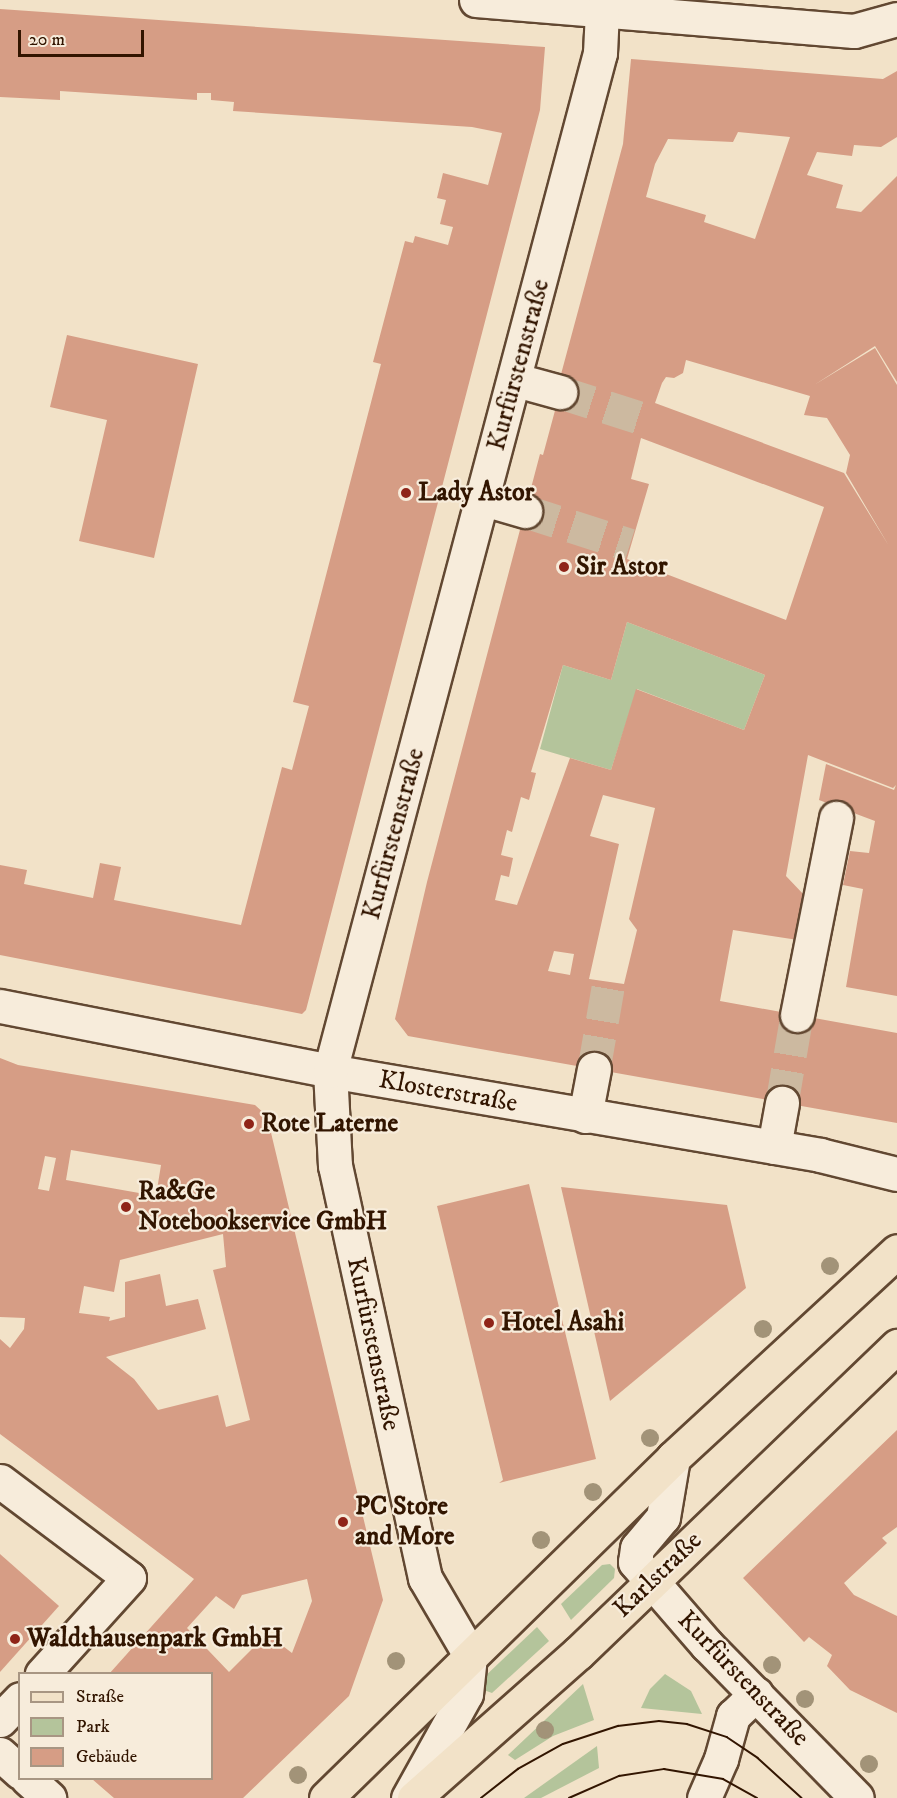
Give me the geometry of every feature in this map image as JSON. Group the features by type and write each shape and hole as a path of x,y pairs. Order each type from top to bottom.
{"main road":[{"path":"326,1798 672,1458 897,1251"},
{"name":"Karlstraße","path":"414,1798 578,1653 897,1346"}],"street":[{"path":"476,0 854,31 897,19"},
{"name":"Kurfürstenstraße","path":"470,1655 425,1578 335,1166 330,1071 516,380 600,53 602,9"},
{"path":"516,380 560,392"},
{"path":"484,499 525,511"},
{"path":"797,1015 836,818"},
{"name":"Klosterstraße","path":"0,1006 330,1071 774,1147 897,1174"},
{"path":"585,1116 594,1069"},
{"path":"774,1147 782,1103"},
{"name":"Kurfürstenstraße","path":"672,1458 663,1517 637,1548 635,1562 756,1694 857,1798"},
{"path":"0,1481 129,1578 44,1672"},
{"path":"408,1798 466,1694 470,1655"},
{"path":"704,1798 721,1759 733,1716 756,1694"},
{"path":"0,1720 18,1700"},
{"path":"0,1754 18,1770"},
{"path":"28,1780 49,1798"}],"green space":[{"path":"627,622 765,675 744,730 637,689 611,770 540,749 563,665 611,680"},
{"path":"610,1564 615,1569 614,1578 571,1620 561,1604 602,1565"},
{"path":"537,1627 549,1641 492,1693 481,1689 480,1681"},
{"path":"665,1674 691,1691 702,1714 641,1708 650,1689"},
{"path":"583,1684 594,1720 553,1736 515,1760 508,1755"},
{"path":"597,1746 599,1768 541,1798 524,1798"}],"building":[{"path":"0,9 545,47 540,110 306,1010 302,1014 0,955 0,865 27,870 24,884 93,898 100,863 121,867 114,900 241,925 282,767 292,770 309,706 293,702 381,364 373,362 405,241 413,243 415,236 448,245 453,227 440,224 446,200 437,198 443,173 488,185 502,133 472,127 233,111 234,102 211,100 211,93 197,93 197,100 60,91 60,100 0,97"},
{"path":"631,59 883,79 897,71 897,137 881,147 854,145 852,156 817,152 807,175 843,185 836,208 861,212 897,176 897,382 875,346 814,385 875,348 897,385 897,996 846,987 863,889 843,885 850,851 869,853 875,821 819,800 826,764 894,790 896,785 893,788 808,755 786,876 805,896 798,940 733,930 720,1001 897,1033 897,1123 408,1036 395,1019 427,882 540,454 543,455 560,392 560,378 623,144","holes":["738,132 790,137 755,239 704,222 706,215 646,197 655,164 668,139 733,142","686,360 810,396 804,415 827,418 850,455 846,473 889,546 844,473 655,403 666,377 674,378 683,373","641,438 824,507 786,620 627,559 649,484 631,479","627,622 765,675 744,730 636,689 611,770 570,758 517,905 495,900 501,875 509,877 513,858 501,855 507,830 512,832 521,797 529,800 536,773 531,772 563,665 611,680","603,795 655,808 629,919 637,930 624,984 589,979 619,844 590,836","554,951 574,954 570,975 548,971"]},
{"path":"67,335 198,364 154,558 79,541 107,420 50,407"},
{"path":"0,1058 18,1065 255,1105 267,1116 383,1600 349,1696 243,1798 114,1798 93,1780 213,1780 213,1672 111,1672 194,1579 0,1434 0,1339 10,1348 24,1329 25,1318 0,1317","holes":["71,1150 161,1165 156,1196 66,1180","45,1156 56,1158 49,1191 38,1189","223,1234 226,1267 213,1270 250,1420 226,1427 218,1395 158,1410 134,1379 106,1357 206,1329 198,1299 166,1306 160,1274 125,1282 125,1317 109,1321 110,1317 79,1313 84,1286 114,1292 120,1260","307,1579 312,1601 292,1653 267,1634 229,1672 187,1628 216,1596 234,1609 242,1595"]},
{"path":"529,1184 596,1459 499,1483 503,1480 437,1206"},
{"path":"561,1187 727,1205 746,1288 610,1401"},
{"path":"897,1430 897,1527 882,1538 887,1543 844,1583 854,1595 897,1616 897,1713 850,1690 827,1666 832,1655 809,1637 804,1642 743,1578"},
{"name":"Waldthausenpark GmbH","path":"0,1554 59,1606 0,1672"}],"tunnel":[{"path":"560,392 647,420"},
{"path":"525,511 630,545"},
{"path":"594,1069 609,982"},
{"path":"782,1103 797,1015"}],"tram line":[{"path":"481,1798 518,1769 563,1744 618,1726 659,1721 687,1724 727,1737 758,1758 802,1798"},
{"path":"569,1798 619,1776 664,1769 723,1779 757,1798"}],"place":[{"name":"Lady Astor","path":"406,493"},
{"name":"Sir Astor","path":"564,567"},
{"name":"Rote Laterne","path":"249,1124"},
{"name":"Ra&Ge Notebookservice GmbH","path":"126,1207"},
{"name":"Hotel Asahi","path":"489,1323"},
{"name":"PC Store and More","path":"343,1522"},
{"name":"Waldthausenpark GmbH","path":"15,1639"}]}
